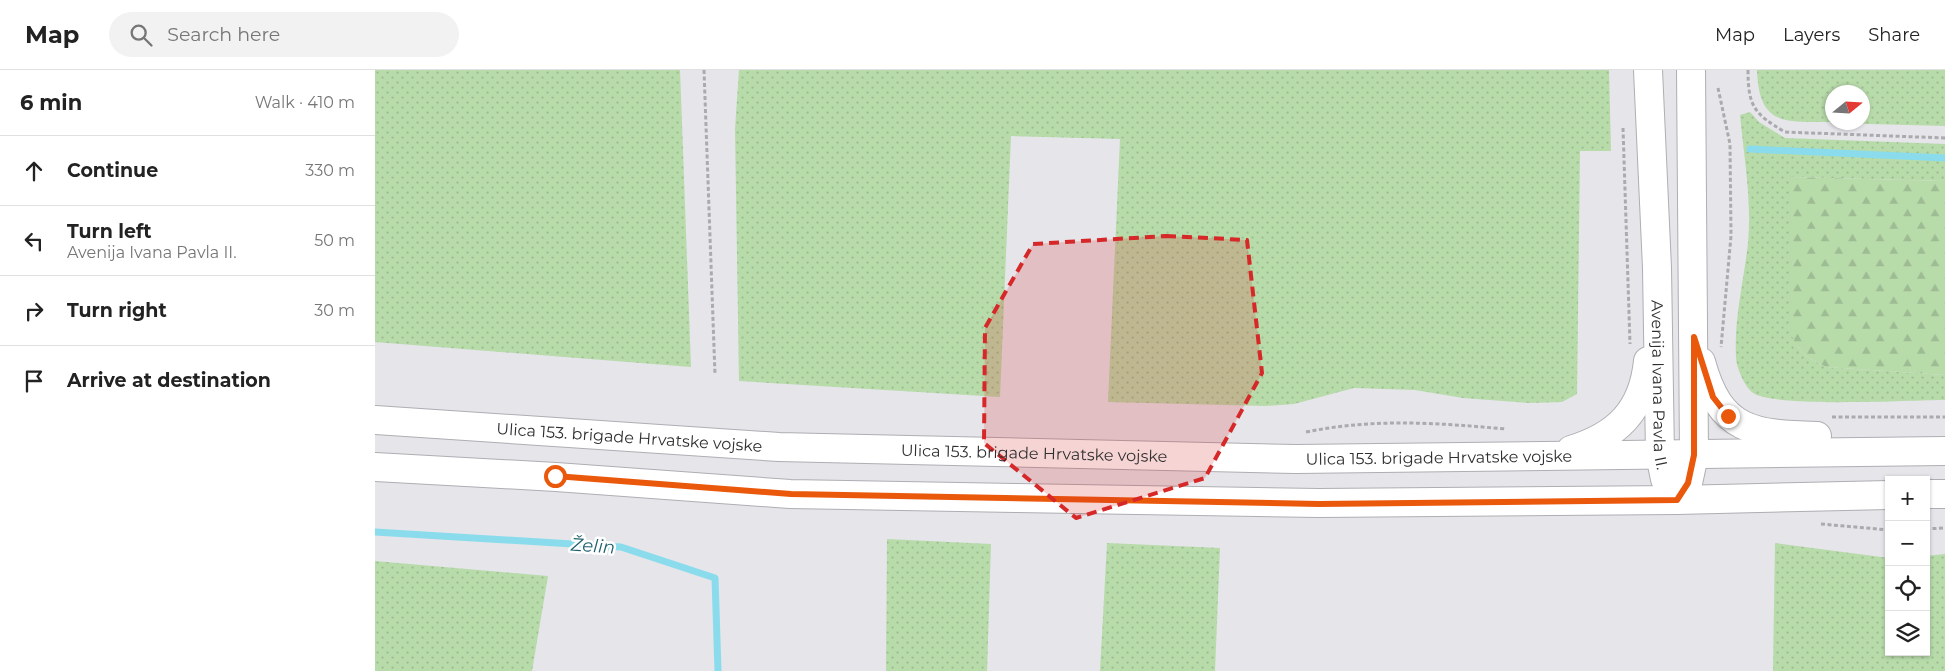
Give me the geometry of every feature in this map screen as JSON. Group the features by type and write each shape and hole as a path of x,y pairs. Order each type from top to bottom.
{"main road":[{"name":"Avenija Ivana Pavla II.","path":"1648,70 1657,268 1660,455 1665,479 1677,500 1688,483 1694,455 1691,70"},
{"path":"1551,456 1591,444 1605,437 1621,424 1639,398 1647,373 1649,310 1657,268"},
{"path":"1694,337 1713,397 1728,416 1754,430 1786,435 1821,436 1848,452"},
{"name":"Ulica 153. brigade Hrvatske vojske","path":"375,420 789,447 1223,458 1694,455 1945,451"},
{"path":"375,467 555,476 791,494 1319,504 1677,500 1885,495"},
{"path":"1930,494 1945,494"}],"path":[{"path":"704,70 715,375"},
{"path":"1748,70 1748,86 1755,110 1763,119 1785,132 1945,138"},
{"path":"1717,79 1720,106 1730,144 1731,236 1721,355"},
{"path":"1623,119 1630,352"},
{"path":"1825,417 1945,417"},
{"path":"1298,434 1365,422 1412,422 1508,430"},
{"path":"1930,528 1943,528"}],"highlighted area":[{"path":"1166,236 1247,240 1262,373 1205,478 1076,518 984,443 985,328 1033,244"}],"green space":[{"path":"375,70 680,70 691,367 375,342"},
{"path":"739,70 1609,70 1611,151 1580,151 1577,394 1562,402 1529,403 1463,398 1415,390 1354,388 1294,404 1265,406 1108,402 1120,139 1011,136 1000,397 739,381 735,129"},
{"path":"1757,70 1945,70 1945,126 1870,124 1870,85 1825,85 1825,122 1801,122 1778,117 1769,112 1763,102 1759,89"},
{"path":"1750,112 1759,122 1785,138 1945,144 1945,181 1791,177 1797,346 1807,357 1826,367 1945,375 1945,400 1815,402 1766,398 1753,393 1747,386 1737,365 1736,342 1749,227 1747,179 1740,115"},
{"path":"1790,177 1945,181 1945,375 1826,367 1807,357 1797,346 1789,331"},
{"path":"887,539 991,544 987,671 886,671"},
{"path":"1107,543 1220,548 1215,671 1100,671"},
{"path":"1775,543 1885,557 1885,656 1930,656 1930,556 1945,554 1945,671 1773,671"},
{"path":"375,561 548,576 532,671 375,671"}],"waterway":[{"path":"1750,149 1945,158"},
{"name":"Želin","path":"375,532 621,547 715,578 718,671"}],"route":[{"path":"555,476 791,494 1319,504 1677,500 1688,483 1694,455 1694,337 1713,397 1728,416"}]}
